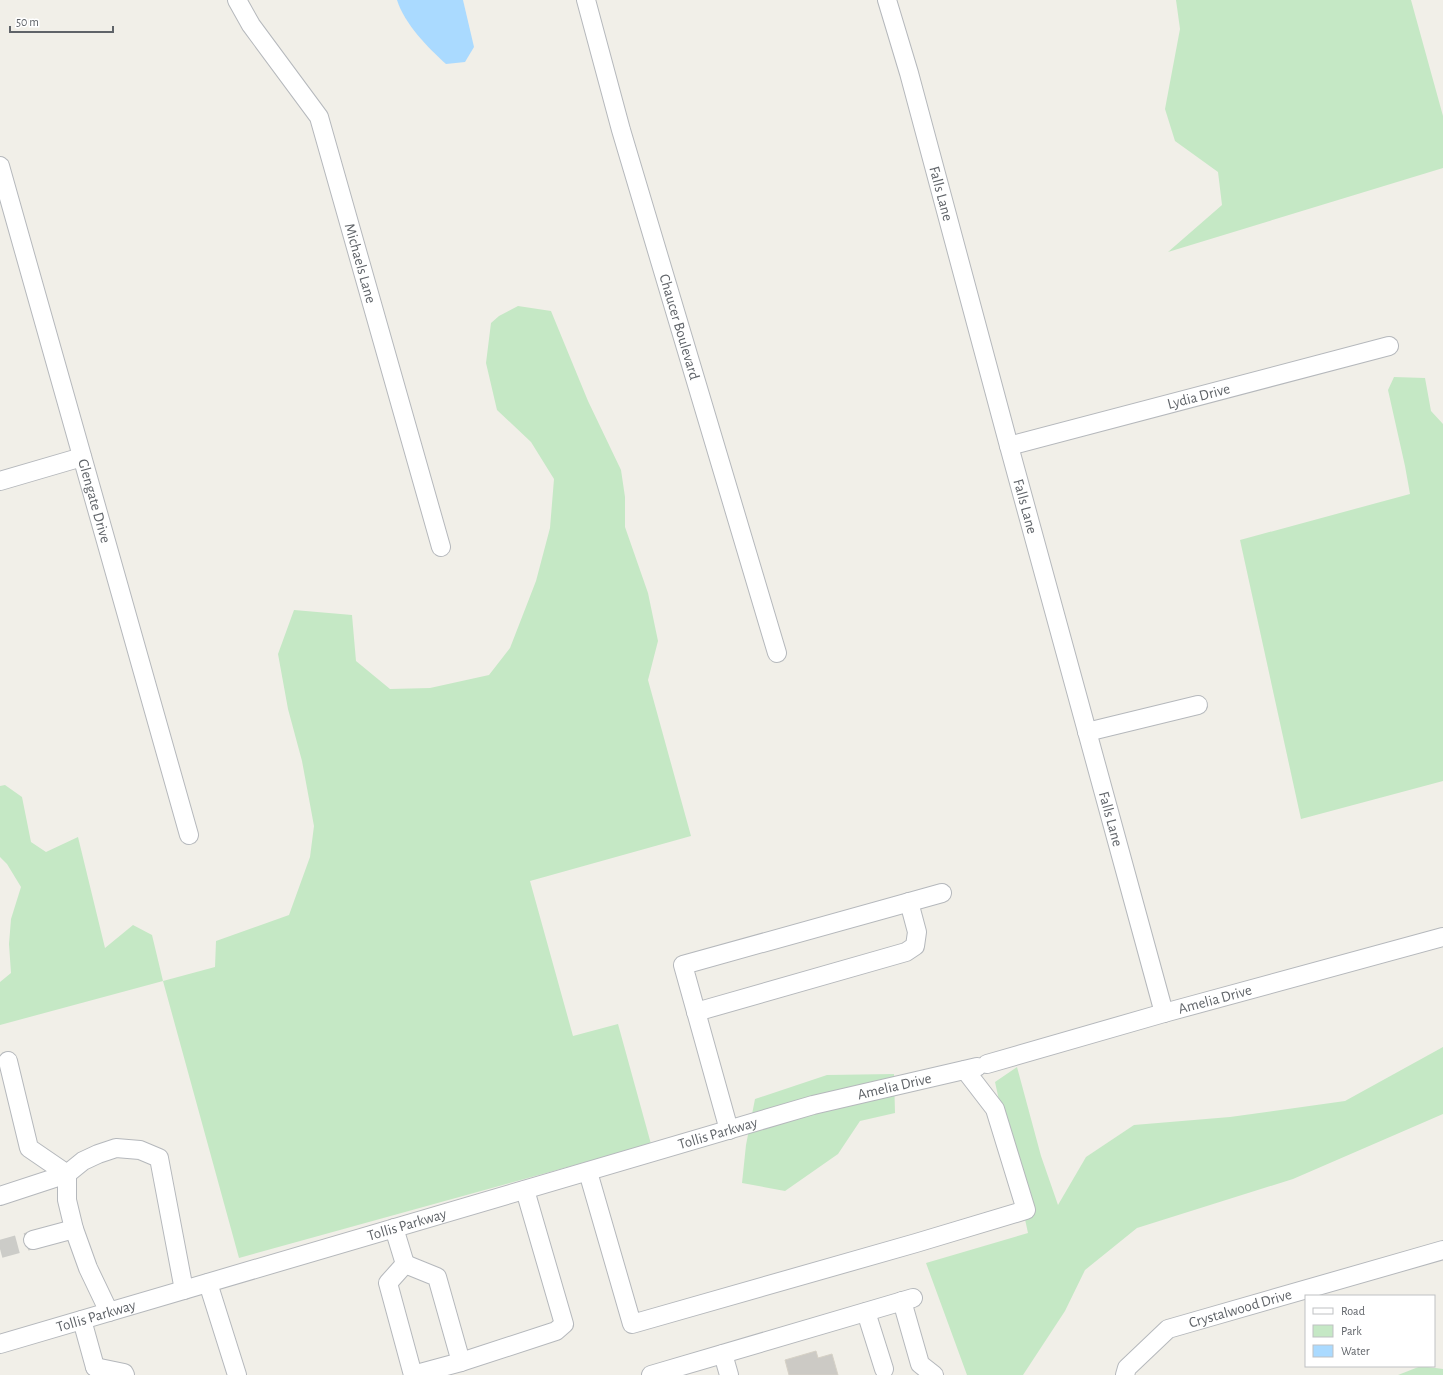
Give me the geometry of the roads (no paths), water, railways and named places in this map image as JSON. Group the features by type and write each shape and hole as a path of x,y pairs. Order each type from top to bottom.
{"street":[{"name":"Michaels Lane","path":"237,0 251,25 319,117 441,547"},
{"name":"Chaucer Boulevard","path":"586,0 621,130 777,654"},
{"name":"Falls Lane","path":"887,0 909,73 1164,1014"},
{"name":"Glengate Drive","path":"0,166 189,835"},
{"name":"Lydia Drive","path":"1009,446 1389,346"},
{"path":"0,481 82,457"},
{"path":"1087,732 1198,705"},
{"path":"728,1130 683,965 942,893"},
{"path":"696,1012 906,952 915,946 917,932 909,902"},
{"name":"Amelia Drive","path":"813,1105 976,1067 1443,937"},
{"path":"8,1061 29,1148 67,1174"},
{"path":"588,1172 632,1324 1026,1210 995,1109 976,1067"},
{"name":"Tollis Parkway","path":"0,1344 813,1105"},
{"path":"0,1196 67,1174 84,1161 98,1154 116,1148 140,1150 159,1158 184,1290"},
{"path":"67,1174 67,1200 74,1229 88,1268 108,1312"},
{"path":"405,1264 388,1283 413,1375 461,1362 556,1331 564,1324 525,1190"},
{"path":"394,1228 405,1264"},
{"path":"33,1240 74,1229"},
{"name":"Crystalwood Drive","path":"1125,1375 1127,1368 1168,1329 1443,1250"},
{"path":"405,1264 438,1277 461,1362"},
{"path":"208,1283 237,1375"},
{"path":"651,1375 907,1300 920,1364 934,1375"},
{"path":"866,1312 884,1369"},
{"path":"82,1320 92,1371 124,1373 125,1375"},
{"path":"722,1354 728,1375"}],"water":[{"path":"397,0 463,0 474,47 465,62 446,64 417,35 400,9"}],"tunnel":[{"path":"0,1249 33,1240"}]}
